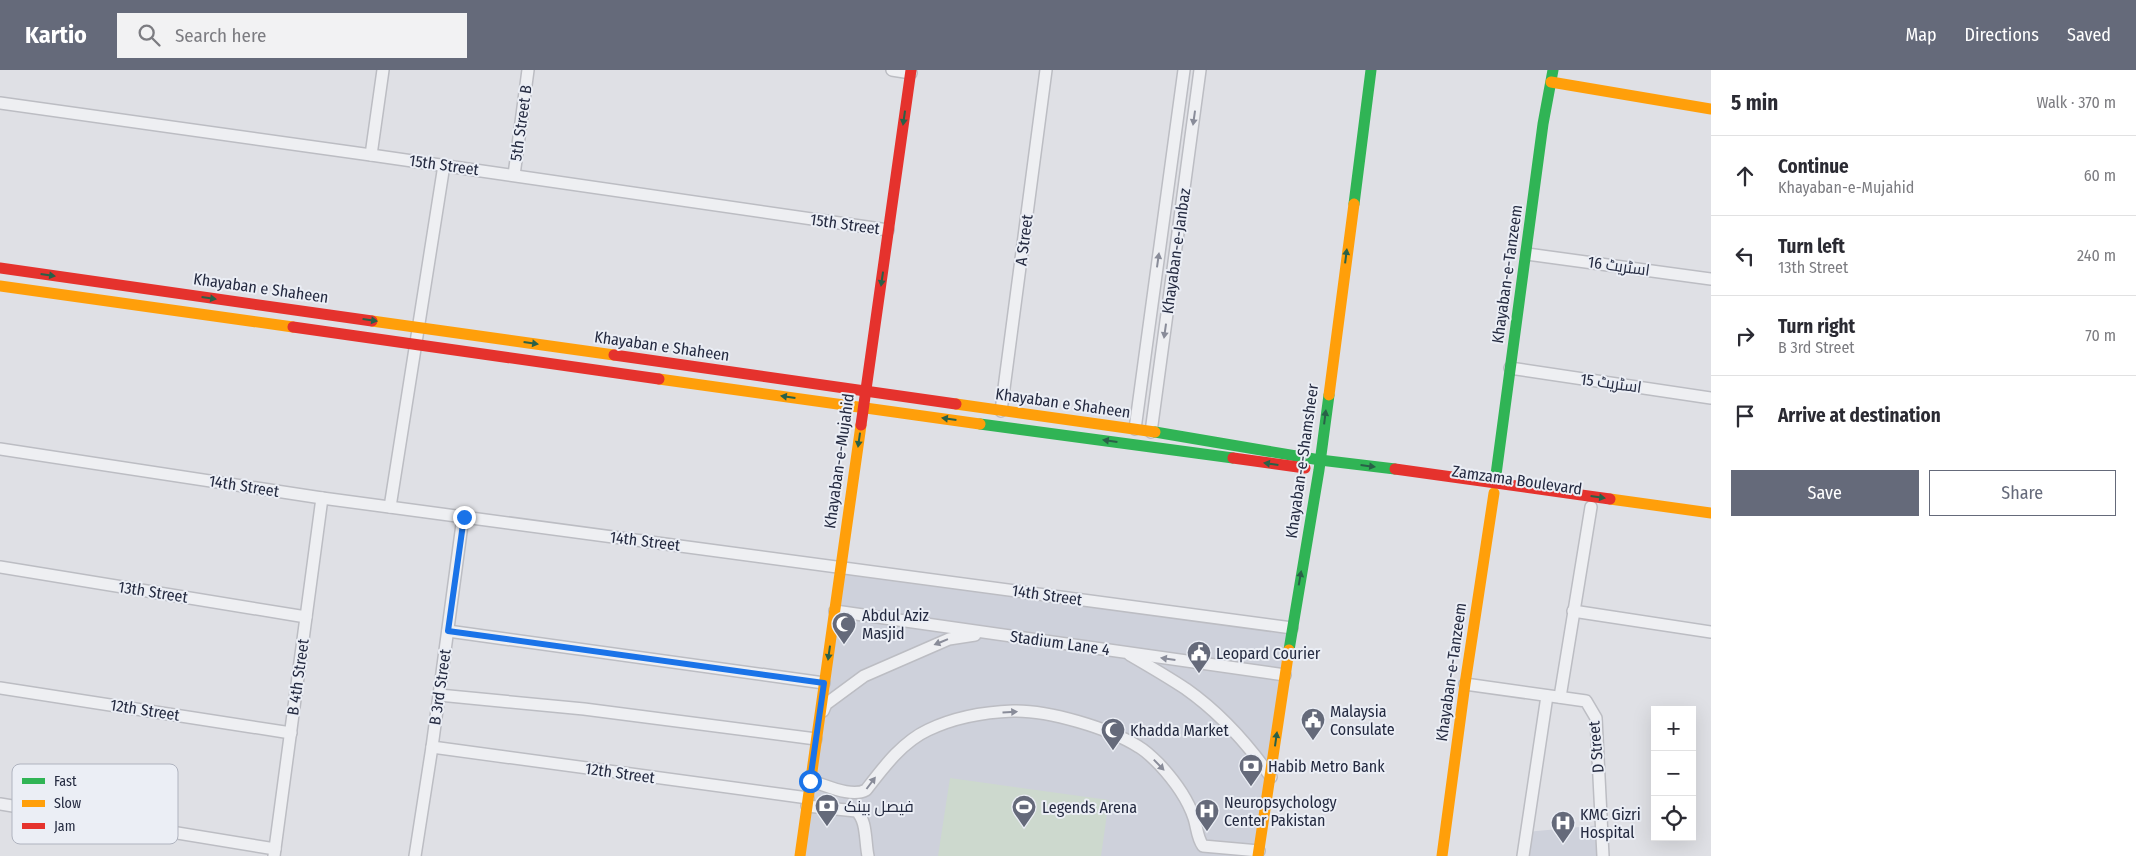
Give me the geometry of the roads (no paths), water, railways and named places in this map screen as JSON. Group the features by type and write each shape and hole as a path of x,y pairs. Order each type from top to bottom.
{"main road":[{"name":"Khayaban-e-Shamsheer","path":"1259,853 1292,628 1319,465 1371,70"},
{"name":"Khayaban-e-Tanzeem","path":"1442,856 1465,684 1495,487 1543,124 1553,70"},
{"name":"Khayaban-e-Mujahid","path":"800,856 911,71"},
{"path":"1551,82 1711,109"},
{"name":"Khayaban e Shaheen","path":"0,268 1151,432 1319,465"},
{"name":"Khayaban e Shaheen","path":"0,286 863,408 1319,465"},
{"name":"Zamzama Boulevard","path":"1319,465 1711,512"},
{"name":"Zamzama Boulevard","path":"1495,487 1591,507 1711,524"}],"street":[{"path":"371,154 383,70"},
{"name":"5th Street B","path":"514,175 528,70"},
{"path":"892,70 911,71"},
{"name":"A Street","path":"1002,411 1046,70"},
{"name":"Khayaban-e-Janbaz","path":"1135,430 1184,70"},
{"name":"Khayaban-e-Janbaz","path":"1151,432 1200,70"},
{"name":"15th Street","path":"0,103 371,154 888,230"},
{"path":"390,507 444,165"},
{"name":"اسٹریٹ 16","path":"1527,254 1711,279"},
{"name":"اسٹریٹ 15","path":"1510,368 1711,398"},
{"name":"14th Street","path":"0,449 322,498 1292,628"},
{"name":"B 4th Street","path":"275,852 322,498"},
{"path":"1560,697 1591,507"},
{"name":"B 3rd Street","path":"415,856 464,517"},
{"name":"13th Street","path":"0,567 306,617"},
{"name":"Stadium Lane 4","path":"835,611 1285,676"},
{"path":"1573,611 1711,632"},
{"path":"448,631 824,683"},
{"path":"439,695 584,709 817,736 826,704 864,676 949,639 989,633"},
{"path":"1126,652 1186,689 1207,706 1247,745 1270,777"},
{"name":"D Street","path":"1465,684 1586,701 1596,718 1603,856"},
{"name":"12th Street","path":"0,688 291,733"},
{"path":"1523,856 1547,696"},
{"path":"810,781 857,793 866,790 885,765 898,752 927,730 990,713 1014,711 1045,714 1096,727 1119,736 1140,748 1159,765 1182,792 1193,816 1202,846 1234,852 1259,853"},
{"name":"12th Street","path":"432,747 807,802 843,809"},
{"path":"848,791 843,809 856,811 861,814 868,856"},
{"path":"178,835 275,852"}],"place":[{"name":"Abdul Aziz Masjid","path":"844,645"},
{"name":"Leopard Courier","path":"1199,674"},
{"name":"Malaysia Consulate","path":"1313,741"},
{"name":"Khadda Market","path":"1113,751"},
{"name":"Habib Metro Bank","path":"1251,787"},
{"name":"فیصل بینک","path":"827,827"},
{"name":"Legends Arena","path":"1024,828"},
{"name":"Neuropsychology Center Pakistan","path":"1207,832"},
{"name":"KMC Gizri Hospital","path":"1563,844"}]}
